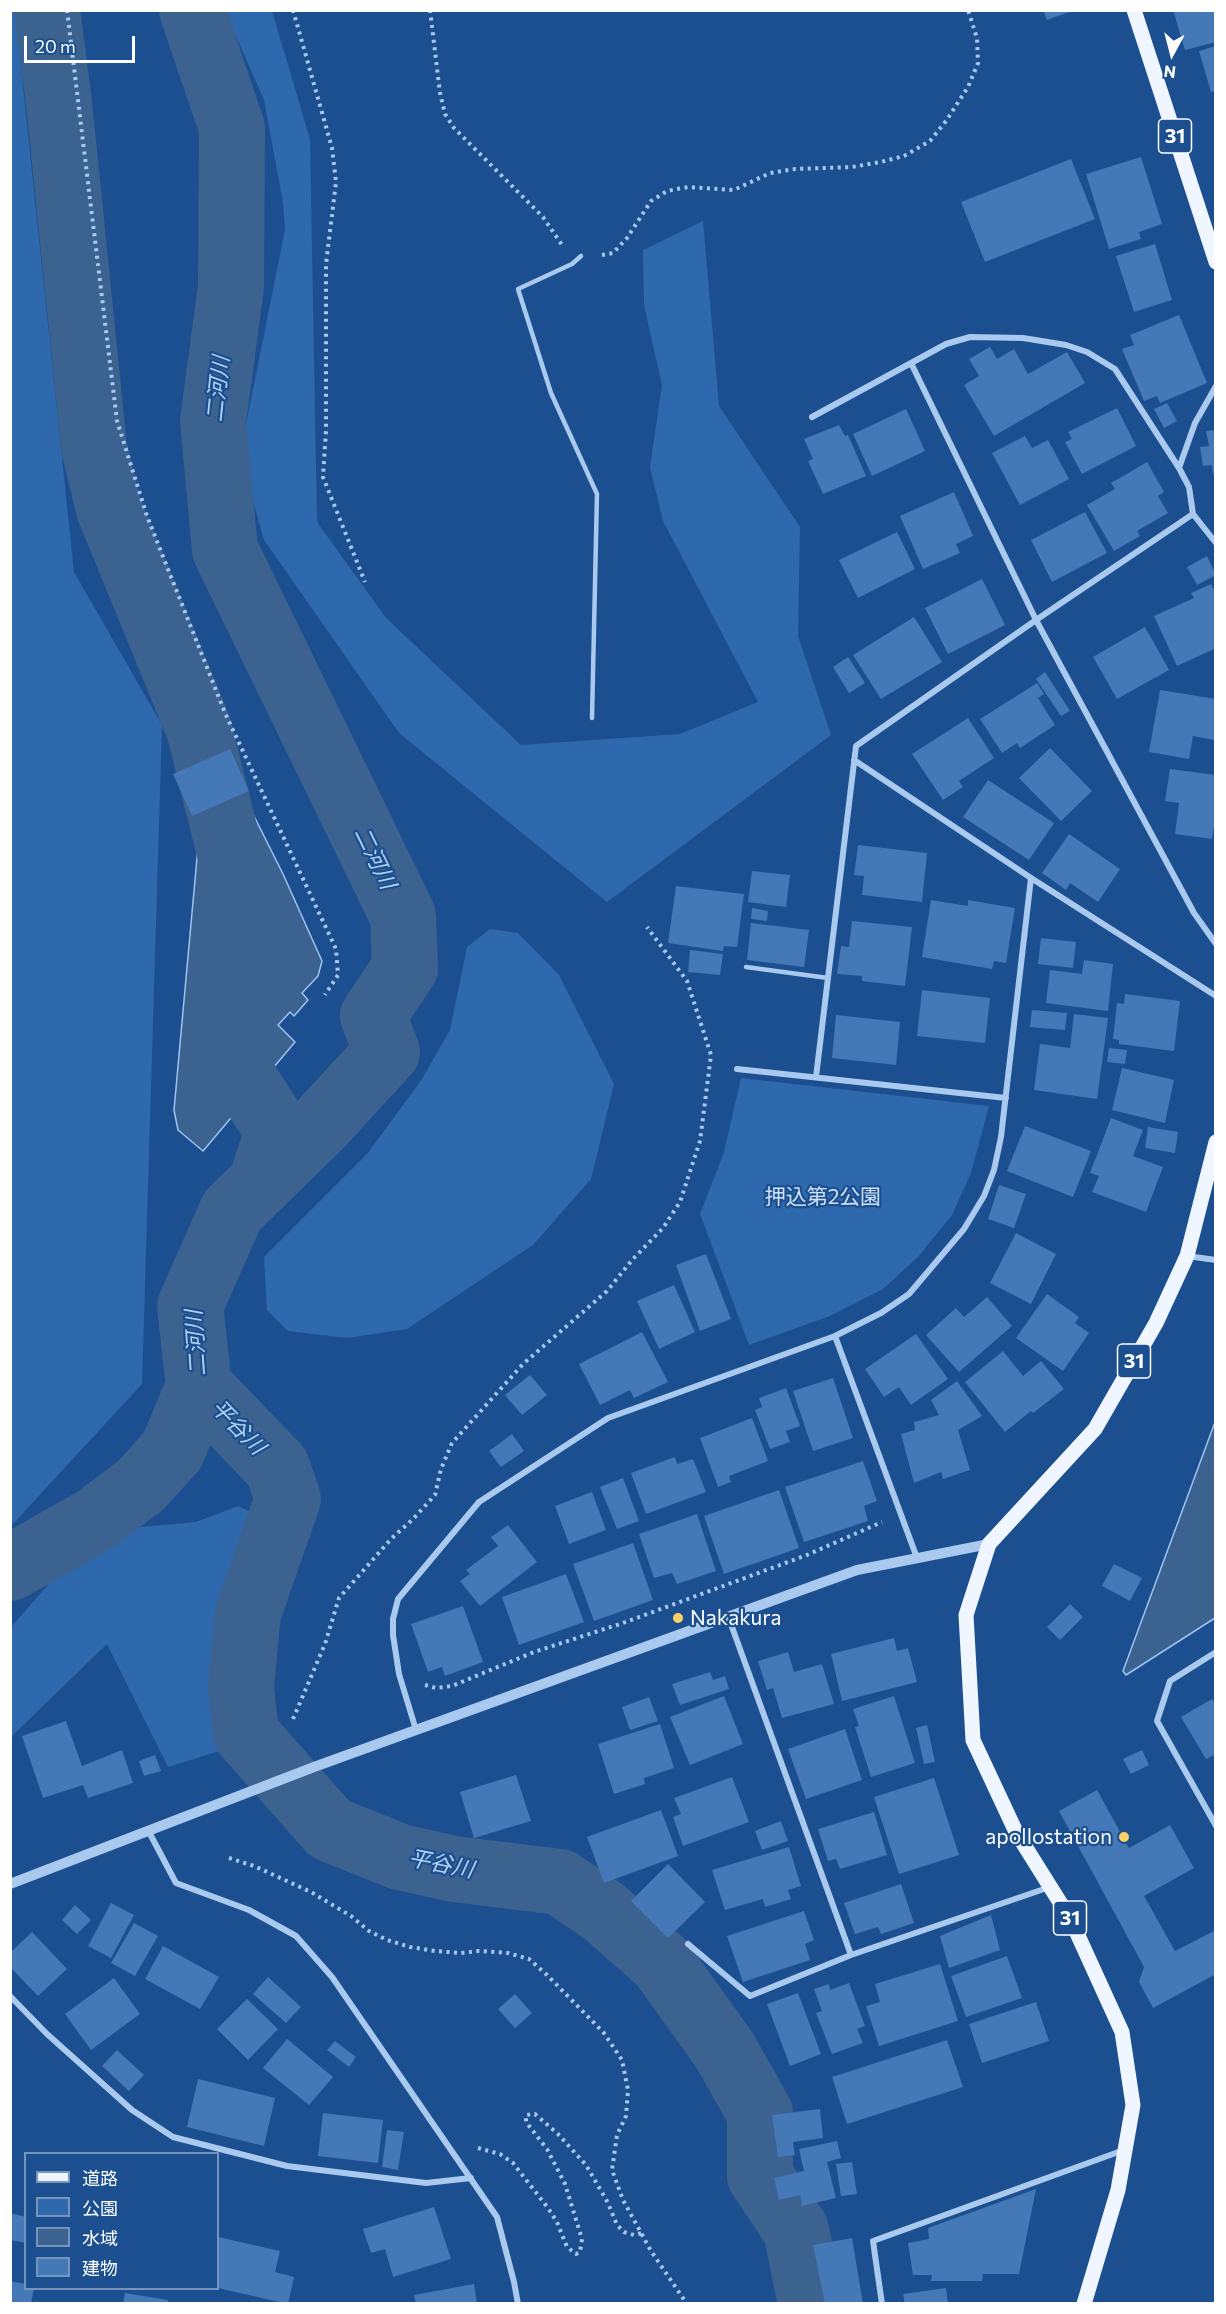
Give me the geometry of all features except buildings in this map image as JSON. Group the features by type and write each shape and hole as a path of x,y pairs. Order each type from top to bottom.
{"main road":[{"name":"31","path":"1134,10 1215,262"},
{"name":"31","path":"1084,2304 1118,2190 1133,2104 1122,2031 1071,1920 1016,1832 973,1740 966,1615 989,1544 1095,1429 1156,1323 1187,1256 1215,1142"}],"street":[{"path":"812,417 946,344 970,337 1023,338 1066,345 1087,352 1115,369 1179,468 1189,487 1193,514 1215,543"},
{"path":"911,363 1036,620 1194,913 1215,944"},
{"path":"1179,468 1195,423 1215,386"},
{"path":"816,1077 856,746 1193,514"},
{"path":"854,760 1031,878 1215,996"},
{"path":"416,1730 399,1674 393,1635 393,1619 398,1599 479,1502 608,1418 835,1336 881,1313 909,1294 964,1229 984,1196 994,1170 1001,1137 1031,878"},
{"path":"737,1069 1006,1098"},
{"path":"1187,1256 1215,1260"},
{"path":"835,1336 917,1558"},
{"path":"10,1884 314,1767 857,1570 989,1544"},
{"path":"728,1617 850,1955"},
{"path":"1215,1652 1170,1681 1157,1720 1215,1826"},
{"path":"149,1832 176,1882 249,1910 296,1936 332,1977 497,2217 518,2304"},
{"path":"688,1944 750,1996 850,1955 1050,1887"},
{"path":"10,1996 47,2034 132,2110 173,2137 286,2166 426,2183 471,2178"},
{"path":"882,2304 873,2241 1125,2150"}],"lane":[{"path":"581,256 572,264 518,289 551,393 597,494 592,718"},
{"path":"746,967 828,978"}],"path":[{"path":"67,10 117,421 147,516 225,713 336,949 338,975 325,995"},
{"path":"292,10 332,148 336,182 326,264 326,431 323,477 365,582"},
{"path":"430,10 440,93 449,121 543,217 557,240 569,252 581,256 613,253 627,238 651,201 667,191 688,187 734,190 770,173 795,169 852,167 881,162 904,156 930,141 962,96 978,63 977,38 968,10"},
{"path":"293,1719 325,1644 339,1598 391,1539 435,1495 441,1469 452,1443 523,1364 608,1291 633,1259 663,1228 680,1202 700,1141 711,1055 687,981 647,927"},
{"path":"420,1681 428,1687 452,1686 534,1652 622,1623 807,1555 882,1522 886,1514"},
{"path":"230,1858 254,1866 311,1892 351,1916 369,1931 387,1940 435,1952 508,1953 530,1959 546,1974 603,2033 622,2060 628,2090 626,2116 617,2135 612,2170 623,2200 651,2251 687,2304"},
{"path":"478,2148 500,2154 513,2163 557,2222 567,2247 576,2254 580,2252 582,2239 565,2184 547,2149 526,2122 526,2115 535,2114 558,2134 586,2165 604,2193 617,2225 624,2232 634,2235 642,2233"}],"green space":[{"path":"15,10 74,572 162,725 142,1384 11,1526 10,11"},
{"path":"225,11 272,11 310,139 317,522 386,618 521,745 680,734 758,702 663,521 650,467 662,385 644,305 643,250 703,221 719,406 800,527 798,636 831,735 607,902 399,733 264,540 240,454 285,230 283,202 264,100"},
{"path":"490,929 518,933 559,975 614,1084 591,1179 533,1245 407,1329 347,1338 288,1331 267,1310 264,1257 368,1153 422,1079 450,1030 467,947"},
{"name":"押込第2公園","path":"741,1078 989,1106 971,1173 952,1215 918,1257 883,1289 830,1316 749,1345 700,1214 724,1152"},
{"path":"238,1506 251,1512 245,1570 222,1619 232,1747 168,1767 107,1644 11,1737 11,1627 91,1536 120,1529 196,1522"}],"water":[{"path":"247,802 283,874 322,961 318,976 302,993 308,1000 294,1016 290,1012 278,1025 295,1042 203,1151 178,1130 174,1110 198,847 191,825"},
{"path":"1215,1422 1215,1618 1126,1675 1123,1671"}],"waterway":[{"path":"47,10 59,103 94,447 109,509 199,729 242,901"},
{"name":"二河川","path":"10,1568 96,1519 141,1485 172,1451 199,1386 190,1306 232,1211 320,1125 387,1052 373,1016 405,968 403,916 225,550 213,421 231,287 232,128 192,10"},
{"path":"236,1006 232,1060 278,1131 261,1183"},
{"name":"平谷川","path":"199,1386 277,1467 288,1499 248,1613 241,1687 246,1734 330,1829 400,1857 454,1869 560,1882 604,1912 662,1963 725,2051 760,2113 760,2176 796,2230 811,2304"}],"place":[{"name":"Nakakura","path":"678,1618"},
{"name":"apollostation","path":"1124,1837"}]}
